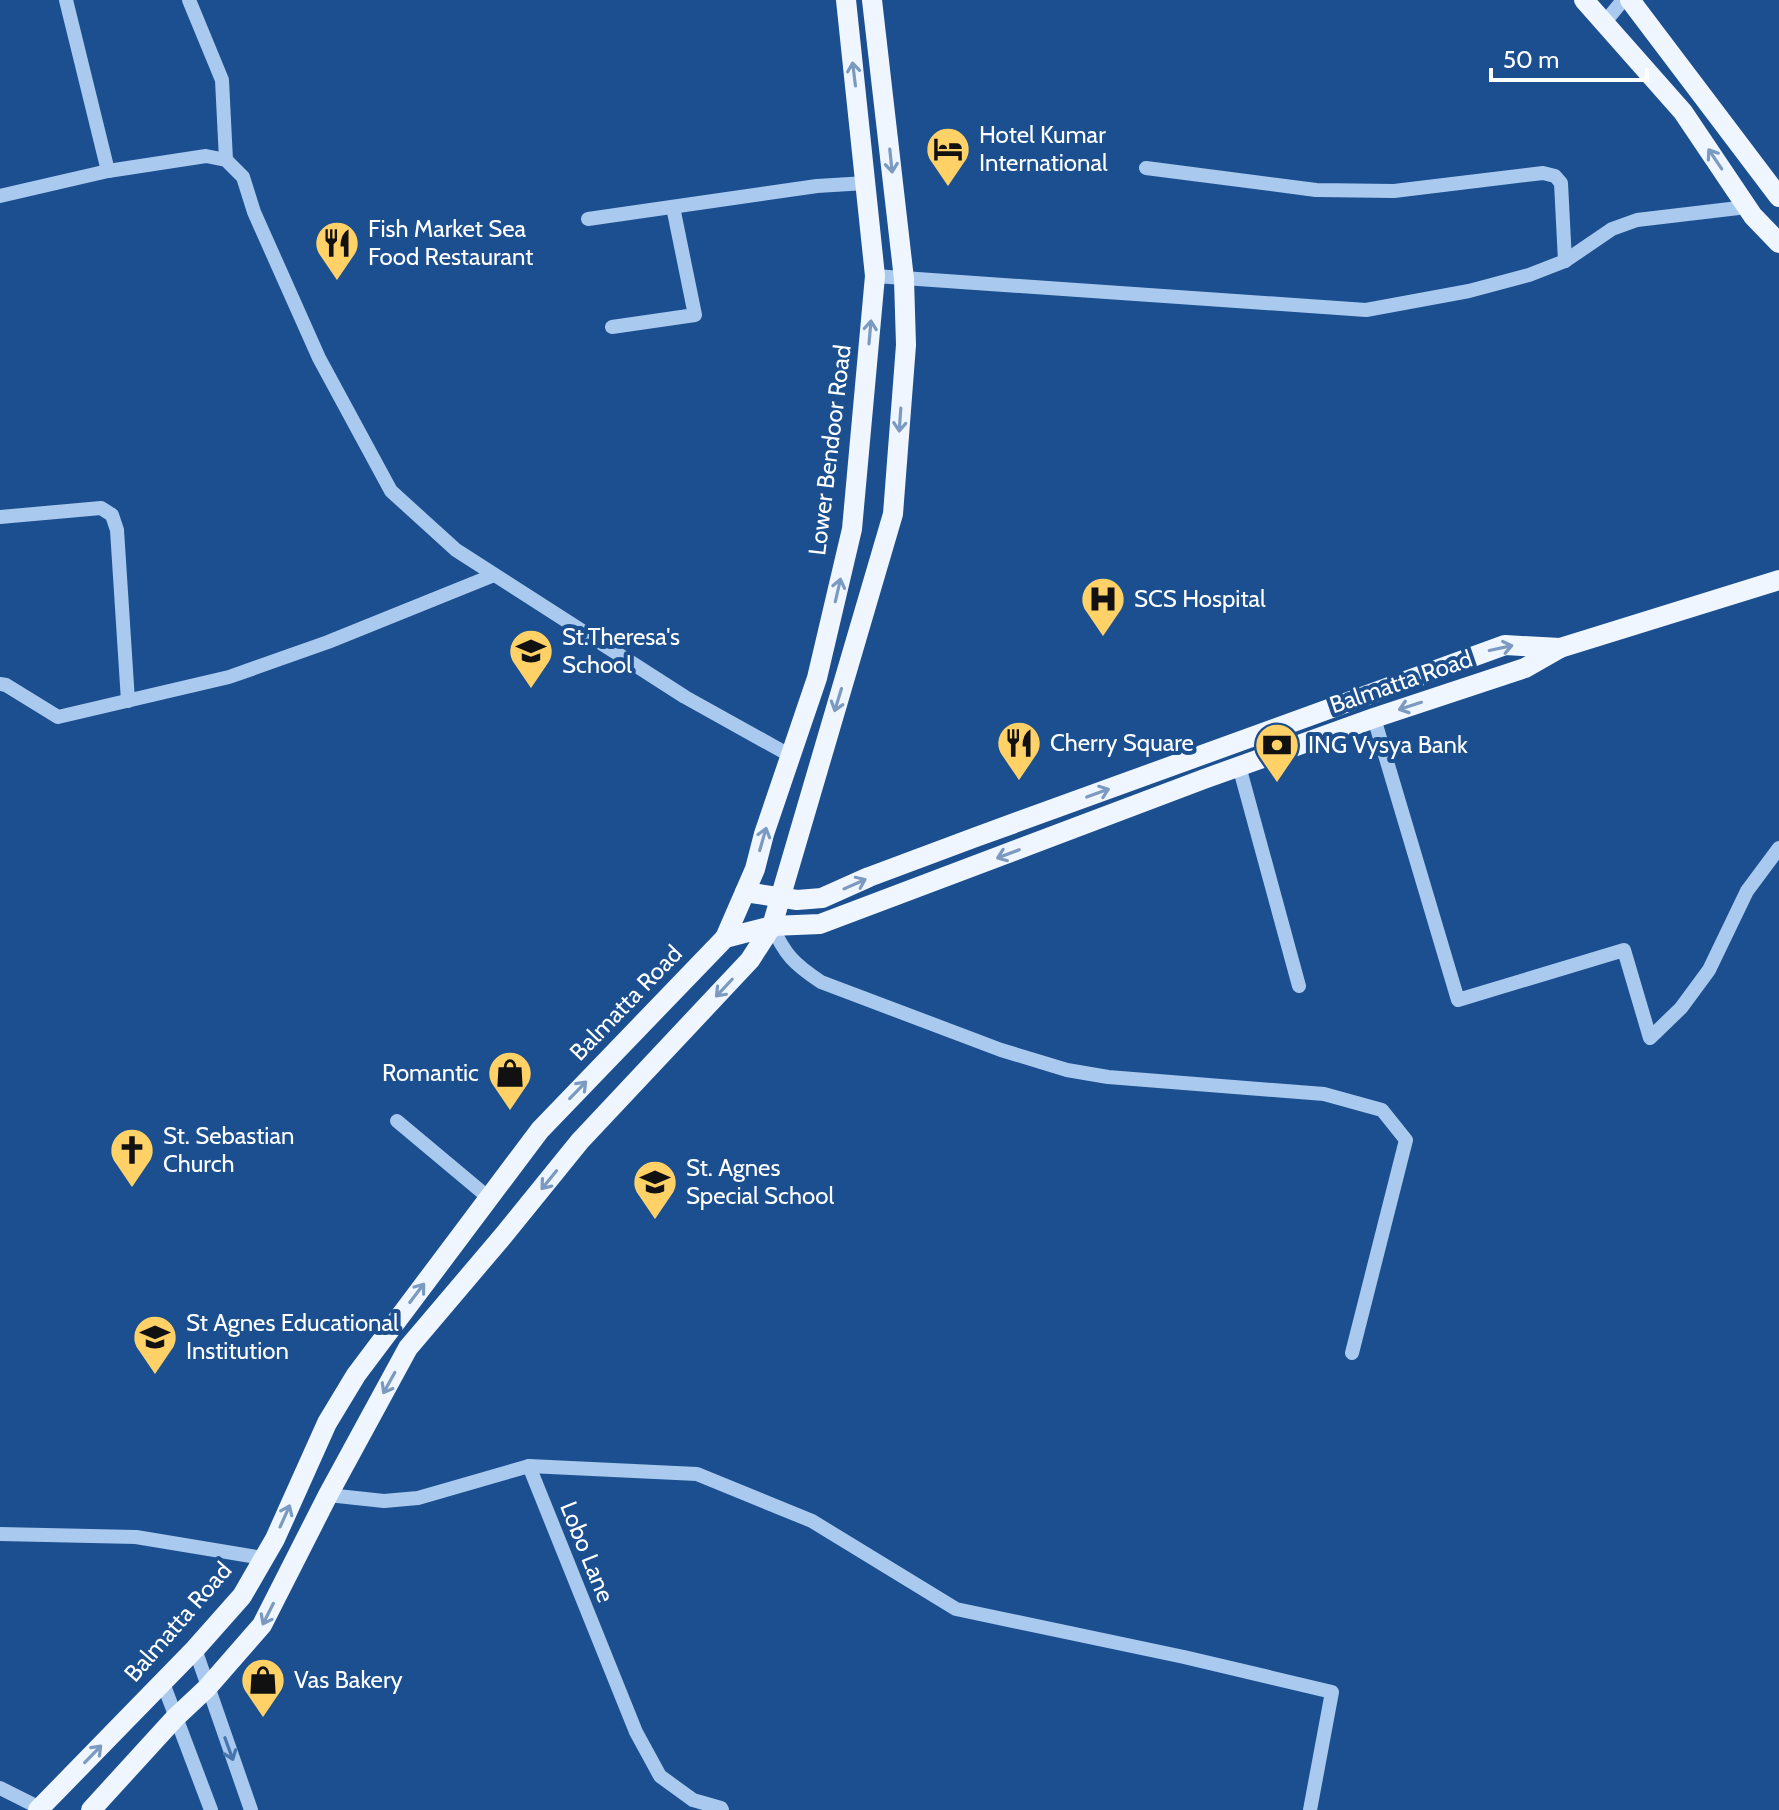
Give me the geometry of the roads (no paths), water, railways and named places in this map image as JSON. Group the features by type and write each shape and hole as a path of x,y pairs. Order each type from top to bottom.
{"main road":[{"name":"Lower Bendoor Road","path":"725,938 755,869 817,678 852,529 875,276 846,0"},
{"path":"91,1810 262,1625 408,1348 580,1141 750,960 772,926 893,514 906,345 904,279 872,0"},
{"path":"1584,0 1683,112 1747,207 1779,243"},
{"path":"1630,0 1779,197"},
{"name":"Balmatta Road","path":"39,1809 163,1683 242,1596 275,1539 327,1423 356,1375 540,1130 725,938 772,926 820,924 1239,766 1525,668 1560,648 1779,580"},
{"name":"Balmatta Road","path":"745,892 797,900 822,898 976,837 1505,645 1560,648"}],"street":[{"path":"66,0 108,171"},
{"path":"189,0 222,80 226,160"},
{"path":"1605,22 1623,0"},
{"path":"0,196 108,171 206,156 226,160 243,177 254,212 319,358 391,491 456,550 685,697 791,756"},
{"path":"1146,168 1316,190 1394,191 1543,173 1555,176 1561,183 1565,261"},
{"path":"588,219 817,186 866,183"},
{"path":"612,327 695,315 673,207"},
{"path":"875,276 1366,310 1492,286 1529,275 1565,261 1612,229 1637,220 1747,207"},
{"path":"0,517 101,508 112,515 117,530 128,701"},
{"path":"0,684 58,717 229,677 328,642 494,575"},
{"path":"1374,718 1458,1000 1624,950 1650,1038 1681,1008 1709,970 1747,891 1779,848"},
{"path":"1239,766 1299,986"},
{"path":"772,926 781,946 796,965 821,982 1001,1050 1067,1070 1108,1077 1324,1094 1382,1110 1406,1140 1352,1353"},
{"path":"397,1121 489,1198"},
{"path":"328,1495 384,1501 418,1498 529,1466 697,1474 812,1521 956,1609 1332,1692 1310,1810"},
{"name":"Lobo Lane","path":"529,1466 636,1732 660,1776 693,1800 722,1810"},
{"path":"0,1534 136,1537 263,1558"},
{"path":"195,1649 251,1810"},
{"path":"163,1683 211,1810"},
{"path":"0,1788 39,1809"}],"place":[{"name":"Hotel Kumar International","path":"948,188"},
{"name":"Fish Market Sea Food Restaurant","path":"337,282"},
{"name":"SCS Hospital","path":"1103,638"},
{"name":"St.Theresa's School","path":"531,690"},
{"name":"Cherry Square","path":"1019,782"},
{"name":"ING Vysya Bank","path":"1277,784"},
{"name":"Romantic","path":"510,1112"},
{"name":"St. Sebastian Church","path":"132,1189"},
{"name":"St. Agnes Special School","path":"655,1221"},
{"name":"St Agnes Educational Institution","path":"155,1376"},
{"name":"Vas Bakery","path":"263,1719"}]}
